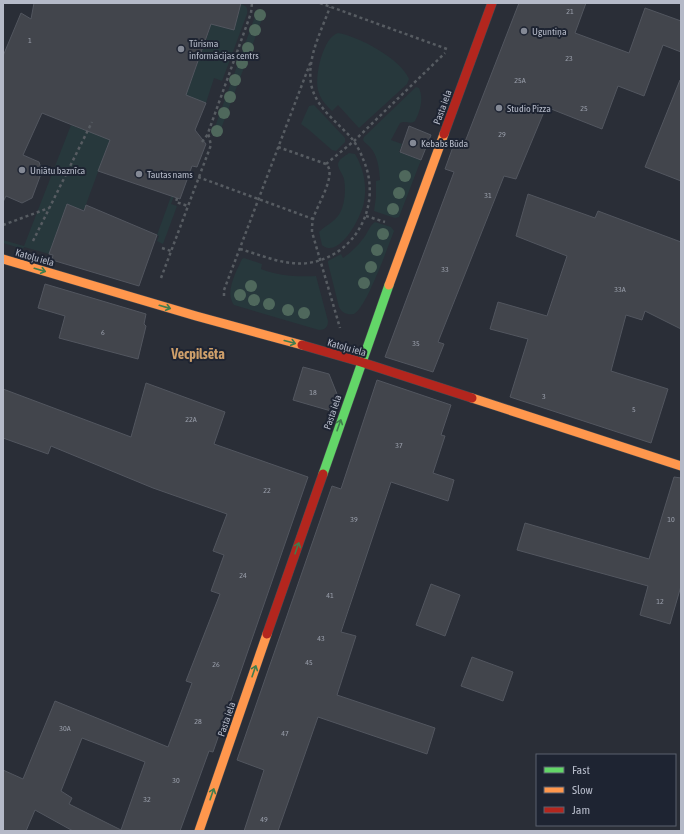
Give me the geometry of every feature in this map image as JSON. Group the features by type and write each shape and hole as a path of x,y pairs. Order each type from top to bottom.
{"main road":[{"name":"Pasta iela","path":"199,831 361,362 492,3"},
{"name":"Katoļu iela","path":"3,259 196,316 361,362 681,466"}],"path":[{"path":"202,142 208,133 252,13 252,3"},
{"path":"320,3 449,50"},
{"path":"224,298 224,290 330,7"},
{"path":"447,57 451,43"},
{"path":"326,164 354,141 449,50"},
{"path":"240,249 282,261 295,263 307,263 320,260 338,251 351,240 361,227 366,216 370,202 370,188 364,159 354,141 319,103 312,89 310,75 311,61"},
{"path":"33,241 92,122"},
{"path":"160,282 211,144 208,133"},
{"path":"278,147 326,164 330,170 330,177 313,219 312,232 341,332"},
{"path":"202,155 206,156"},
{"path":"198,177 313,219"},
{"path":"177,198 176,202 188,206"},
{"path":"3,225 49,208"},
{"path":"366,216 391,224"},
{"path":"162,248 171,251"}],"shaded area":[{"path":"241,4 247,8 247,14 222,81 214,78 206,103 186,95 210,29 207,28 209,23 234,30"},
{"path":"257,11 264,14 218,137 212,135"},
{"path":"338,33 367,44 388,56 404,71 409,79 407,84 359,128 338,105 332,111 321,98 317,87 318,69 324,50 328,42"},
{"path":"416,87 419,88 421,96 421,105 417,117 413,122 400,123 391,140 402,144 399,152 421,160 399,217 395,218 374,211 376,181 380,180 379,167 373,151 363,140 364,137"},
{"path":"314,105 345,138 345,142 336,151 332,150 301,124 309,106"},
{"path":"82,118 110,139 84,210 76,208 63,215 49,254 3,243 3,240 24,246 71,125 78,128"},
{"path":"349,153 355,154 363,172 365,184 364,202 359,217 349,234 335,247 329,248 322,245 319,232 336,219 342,209 345,196 345,183 338,164 341,159"},
{"path":"177,180 171,204 177,206 163,244 157,241 159,236 157,235"},
{"path":"375,222 391,227 394,231 377,276 365,300 354,314 347,314 339,307 328,261 341,254 343,258 351,252 360,243"},
{"path":"244,258 262,264 261,269 281,275 316,276 328,321 326,328 319,330 234,305 230,294 232,282 242,259"}],"building":[{"path":"34,3 241,3 234,30 211,24 186,95 206,103 195,130 206,144 197,167 192,166 180,199 98,171 110,140 42,113 23,155 39,162 42,171 32,198 22,203 6,196 3,202 3,56 21,13 31,19"},
{"path":"519,3 586,3 575,33 629,53 645,8 681,21 681,52 663,45 644,96 618,86 602,129 546,107 516,179 504,176 438,342 444,344 433,372 385,357 454,172 445,169 454,144 463,147"},
{"path":"680,80 681,81 681,181 645,167"},
{"name":"Kebabs Būda","path":"409,126 431,135 421,160 400,152"},
{"path":"528,194 595,218 598,211 681,242 681,329 645,311 642,320 626,315 611,371 668,389 651,443 510,397 528,339 490,329 498,302 547,316 567,256 516,236"},
{"path":"67,204 84,211 86,205 157,235 139,286 52,260 53,255 49,254"},
{"path":"45,284 146,314 144,324 146,326 138,359 59,338 65,316 38,308"},
{"path":"303,367 329,374 337,394 331,411 293,400"},
{"path":"377,380 451,405 441,435 445,436 433,473 454,480 448,501 391,482 341,632 356,636 337,695 435,728 427,754 318,717 278,831 244,831 264,770 237,760 332,486 341,489"},
{"path":"146,383 225,412 214,444 308,477 213,752 209,751 180,831 73,831 35,810 26,831 3,831 3,770 23,779 55,701 168,747 192,683 186,681 220,594 211,591 224,555 213,551 227,514 153,488 51,446 48,454 3,438 3,389 131,437","holes":["82,738 145,762 121,830 69,804 72,798 61,791"]},
{"path":"674,477 681,478 681,586 670,624 640,615 648,586 517,550 525,523 649,559"},
{"path":"431,584 460,595 445,636 416,625"},
{"path":"472,657 513,672 503,701 461,686"}],"traffic: fast":[{"path":"323,474 389,285"}],"traffic: slow":[{"path":"389,285 444,134"},
{"path":"3,259 196,316 302,345"},
{"path":"472,398 681,466"},
{"path":"199,831 267,634"}],"traffic: jam":[{"path":"444,134 492,3"},
{"path":"302,345 361,362 472,398"},
{"path":"267,634 323,474"}],"place":[{"name":"Uguntiņa","path":"524,31"},
{"name":"Tūrisma informācijas centrs","path":"181,49"},
{"name":"Studio Pizza","path":"499,108"},
{"name":"Kebabs Būda","path":"413,143"},
{"name":"Uniātu baznīca","path":"22,170"},
{"name":"Tautas nams","path":"139,174"}],"district":[{"name":"Vecpilsēta","path":"198,354"}]}
